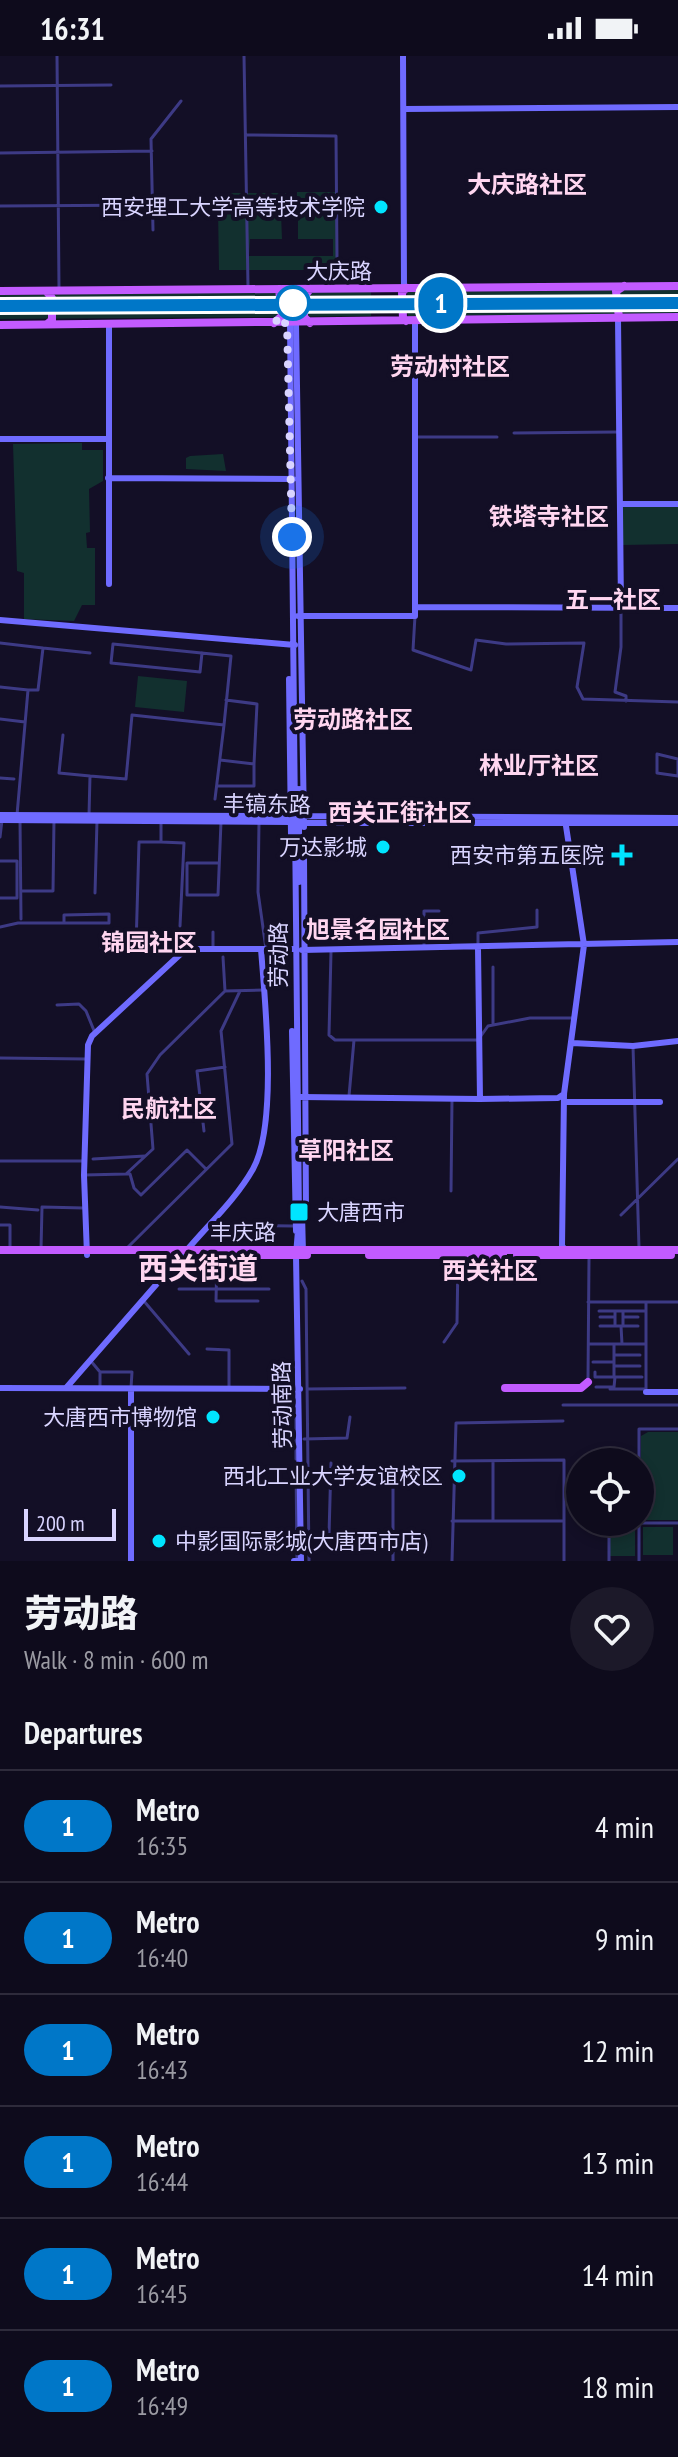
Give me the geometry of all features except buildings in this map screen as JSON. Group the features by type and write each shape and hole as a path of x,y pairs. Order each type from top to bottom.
{"main road":[{"path":"610,286 616,318"},
{"path":"616,318 616,291 625,286"},
{"name":"大庆路","path":"0,291 678,286"},
{"path":"402,288 403,318 406,321"},
{"path":"274,323 282,316 279,289"},
{"path":"310,289 304,297 304,317 310,323"},
{"path":"60,290 57,294 58,320 62,325"},
{"path":"46,291 52,298 52,320 47,325"},
{"path":"0,325 678,317"},
{"name":"丰庆路","path":"3,1252 125,1250 217,1255 299,1252"},
{"name":"丰庆路","path":"566,1253 641,1250 678,1253"},
{"name":"丰庆路","path":"3,1252 678,1253"},
{"path":"505,1388 581,1388 592,1384"}],"street":[{"path":"57,56 60,290"},
{"path":"244,56 248,289"},
{"path":"402,288 403,56"},
{"path":"0,86 111,85"},
{"path":"153,230 153,133 170,119 181,101"},
{"path":"404,109 678,107"},
{"path":"247,135 336,136 337,257"},
{"path":"0,153 152,151"},
{"path":"0,206 153,205"},
{"path":"616,318 621,647 615,692 626,696 626,701"},
{"path":"406,321 415,437 416,607 413,650 471,670 476,640 506,644 584,643 577,687 583,699 678,702"},
{"name":"劳动路","path":"292,323 300,1097 294,1228 299,1252"},
{"path":"109,324 109,584"},
{"path":"514,433 617,432"},
{"path":"415,437 497,437"},
{"path":"0,439 108,439"},
{"path":"108,478 293,479"},
{"path":"621,504 678,504"},
{"path":"416,607 678,608"},
{"path":"294,616 415,616"},
{"path":"0,619 294,645 301,723 297,819"},
{"path":"0,643 90,653"},
{"path":"202,653 200,672 111,663 113,644 202,653 231,656 215,799"},
{"path":"0,687 38,690 43,648"},
{"path":"21,919 18,817 28,690"},
{"path":"217,786 254,786 257,704 226,700"},
{"path":"63,735 59,773 126,779 132,715 224,725"},
{"path":"0,719 25,722"},
{"path":"301,723 361,724"},
{"path":"657,754 678,759 678,775 657,773 657,754"},
{"path":"220,760 254,764"},
{"path":"89,815 90,776"},
{"path":"0,778 14,779"},
{"name":"丰镐东路","path":"1,818 89,815 566,826 678,821"},
{"name":"丰镐东路","path":"18,817 221,822 297,819 678,821"},
{"path":"0,837 1,818"},
{"path":"21,891 53,891 54,820"},
{"path":"95,893 97,821"},
{"path":"161,821 161,842"},
{"path":"219,863 187,863 187,895 218,895 221,822"},
{"path":"66,1388 245,1182 260,1151 266,1077 264,949 258,892 259,822"},
{"path":"566,826 584,945 565,1098 562,1246 566,1253"},
{"path":"101,947 136,947 139,842 184,843 180,926"},
{"path":"0,861 17,861 17,898 0,898"},
{"path":"480,1099 478,933 537,927 537,910"},
{"path":"424,948 424,911 439,911"},
{"path":"0,927 64,922 109,923 109,914 64,915 64,922"},
{"path":"213,932 213,949"},
{"path":"86,1252 84,1161 88,1045 95,1033 186,949 478,948 678,942"},
{"path":"225,1225 294,1228 298,949"},
{"path":"332,949 329,1035 335,1040 478,1040"},
{"path":"223,957 225,991"},
{"path":"493,967 493,1025"},
{"path":"126,1174 153,1149 147,1074 160,1055 225,991 264,990"},
{"path":"125,1250 232,1144 221,1031 240,991"},
{"path":"57,1005 79,1004 86,1011 95,1033"},
{"path":"478,1040 488,1026 530,1018 576,1018"},
{"path":"349,1098 354,1040"},
{"path":"572,1043 633,1046 678,1041"},
{"path":"633,1046 633,1102 638,1155 637,1245 641,1250"},
{"path":"0,1058 87,1059"},
{"path":"204,1131 197,1071 225,1067"},
{"path":"299,1252 306,1245 300,1097 565,1098 660,1102"},
{"path":"451,1191 452,1099"},
{"path":"84,1175 130,1174 134,1188 141,1195 187,1150 207,1170"},
{"path":"93,1159 145,1156"},
{"path":"621,1215 678,1159"},
{"path":"0,1161 84,1161"},
{"path":"0,1207 38,1210"},
{"path":"41,1250 42,1207 84,1208"},
{"path":"0,1225 10,1225 3,1252"},
{"name":"劳动南路","path":"299,1252 302,1281 301,1561"},
{"name":"劳动南路","path":"299,1252 301,1389 306,1439 306,1535 301,1561"},
{"path":"217,1255 216,1301 258,1301"},
{"path":"444,1342 457,1323 458,1259"},
{"path":"589,1259 588,1344 592,1384 614,1387 614,1344"},
{"path":"179,1289 269,1289"},
{"path":"143,1300 189,1354"},
{"path":"588,1302 678,1302"},
{"path":"646,1302 646,1390"},
{"path":"599,1311 615,1311 638,1317"},
{"path":"615,1311 615,1326"},
{"path":"623,1314 646,1311"},
{"path":"622,1344 623,1314"},
{"path":"600,1317 615,1317"},
{"path":"600,1326 638,1326"},
{"path":"588,1344 646,1344"},
{"path":"207,1349 229,1350 229,1389"},
{"path":"614,1355 640,1355"},
{"path":"90,1360 100,1372 100,1388"},
{"path":"593,1362 640,1366"},
{"path":"100,1372 132,1372 131,1561"},
{"path":"595,1372 595,1377 642,1377"},
{"path":"0,1388 405,1388"},
{"path":"610,1389 678,1392"},
{"path":"563,1405 678,1405"},
{"path":"306,1439 349,1437 350,1417"},
{"path":"452,1561 452,1461 456,1423 563,1421"},
{"path":"639,1448 639,1429 678,1429"},
{"path":"452,1461 564,1460 564,1561"},
{"path":"493,1461 493,1521"},
{"path":"306,1535 329,1535 331,1463"},
{"path":"393,1480 393,1561"},
{"path":"452,1521 564,1521"},
{"path":"654,1524 678,1523"},
{"path":"609,1536 609,1561"},
{"path":"639,1536 639,1561"}],"green space":[{"path":"297,192 336,192 336,270 219,270 218,209 230,208 230,193 286,193 286,204 260,205 261,213 281,213 282,239 250,239 249,256 333,256 333,239 298,239 298,213 322,213 322,204 297,203"},
{"path":"678,289 678,314 408,316 407,290"},
{"path":"371,291 371,316 0,319 0,295"},
{"path":"82,443 82,450 103,450 103,481 89,489 90,532 86,533 87,548 95,548 95,605 82,605 74,621 24,619 24,573 17,571 13,444"},
{"path":"223,454 226,471 186,469 186,458 190,456"},
{"path":"678,506 678,544 623,545 623,507"},
{"path":"138,676 187,681 184,712 135,707"},
{"path":"648,1432 678,1432 678,1520 654,1520 654,1448 641,1448 641,1436"},
{"path":"654,1527 673,1527 673,1555 643,1555 643,1536 654,1536"},
{"path":"610,1536 635,1536 635,1556 610,1556"}],"metro line":[{"name":"1","path":"0,306 678,303"}],"place":[{"name":"西安理工大学高等技术学院","path":"381,207"},
{"name":"万达影城","path":"383,847"},
{"name":"西安市第五医院","path":"622,855"},
{"name":"大唐西市","path":"299,1212"},
{"name":"大唐西市博物馆","path":"213,1417"},
{"name":"西北工业大学友谊校区","path":"459,1476"},
{"name":"中影国际影城(大唐西市店)","path":"159,1541"}],"district":[{"name":"大庆路社区","path":"527,185"},
{"name":"劳动村社区","path":"450,367"},
{"name":"铁塔寺社区","path":"549,517"},
{"name":"五一社区","path":"613,600"},
{"name":"劳动路社区","path":"353,720"},
{"name":"林业厅社区","path":"539,766"},
{"name":"西关正街社区","path":"400,813"},
{"name":"旭景名园社区","path":"378,930"},
{"name":"锦园社区","path":"149,943"},
{"name":"民航社区","path":"169,1109"},
{"name":"草阳社区","path":"346,1151"},
{"name":"西关街道","path":"198,1269"},
{"name":"西关社区","path":"490,1271"}],"route":[{"path":"292,537 287,323 274,323 282,316 282,296 293,303"}]}
